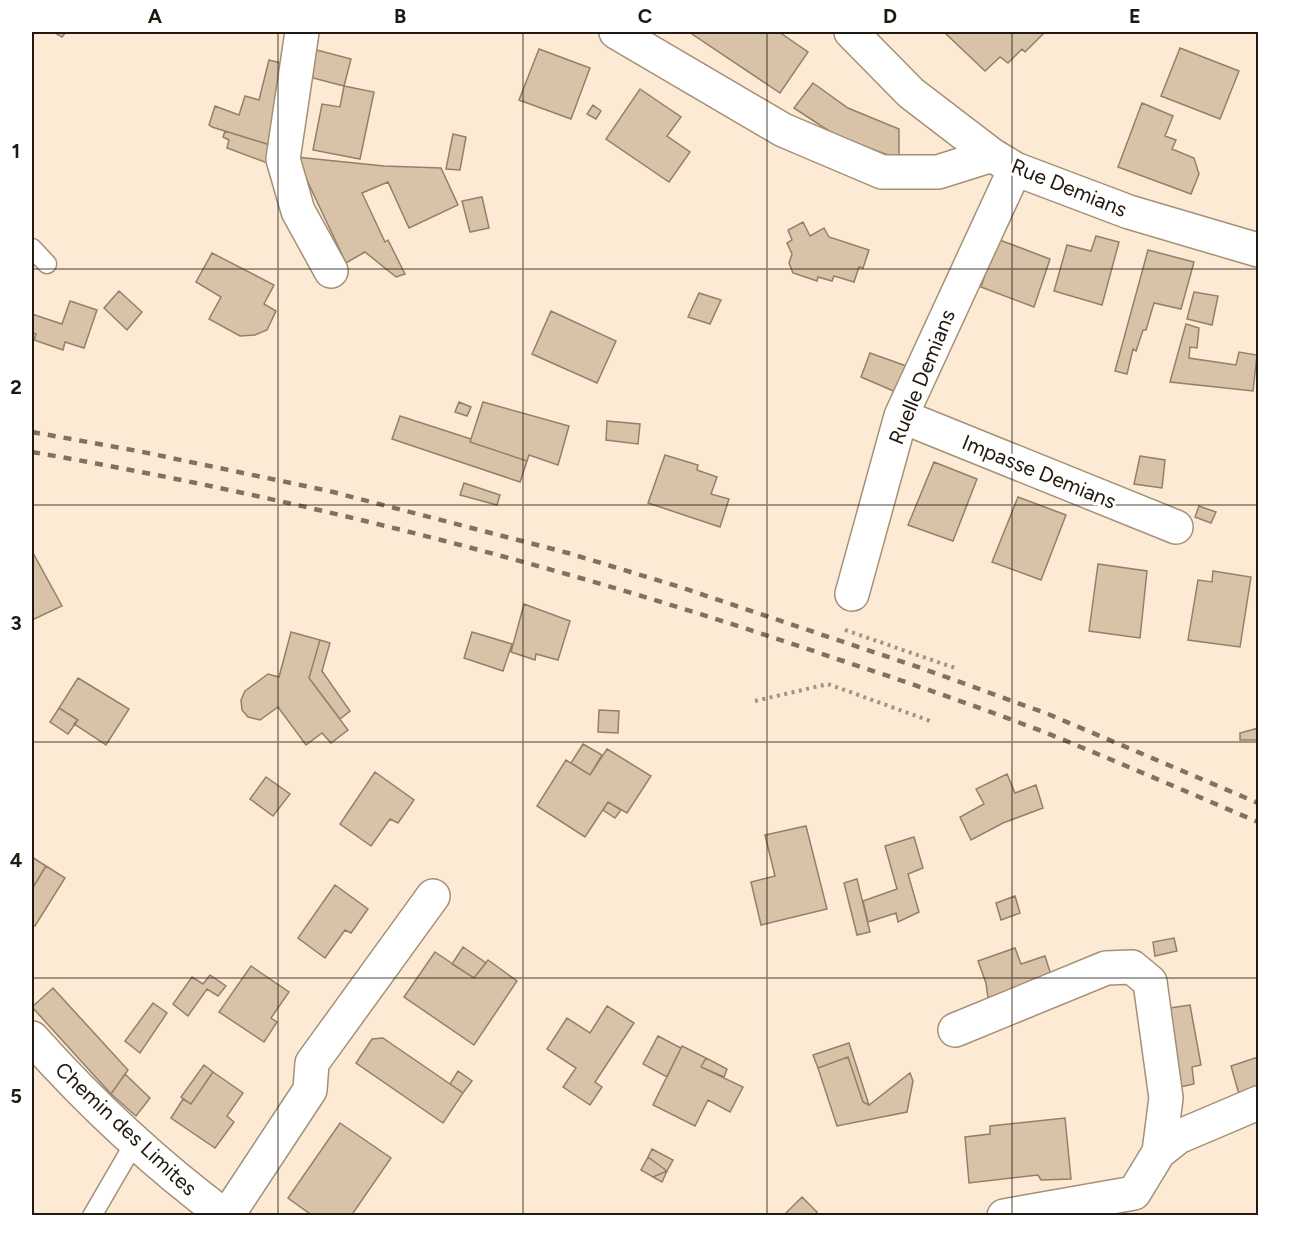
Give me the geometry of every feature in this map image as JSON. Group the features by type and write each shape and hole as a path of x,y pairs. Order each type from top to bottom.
{"street":[{"path":"302,32 283,159 298,211 331,271"},
{"path":"616,32 783,130 882,172 938,172 1004,162"},
{"name":"Rue Demians","path":"851,32 911,93 1004,162 1129,212 1258,250"},
{"name":"Ruelle Demians","path":"852,594 901,416 1004,162"},
{"name":"Impasse Demians","path":"901,416 1176,527"},
{"path":"226,1215 310,1090 312,1063 433,896"},
{"path":"955,1030 1106,968 1132,967 1150,982 1166,1098 1159,1152"},
{"name":"Chemin des Limites","path":"32,1038 71,1082 135,1142 226,1215"},
{"path":"1004,1215 1134,1193 1159,1152 1178,1137 1258,1103"}],"lane":[{"path":"32,248 47,264"},
{"path":"92,1215 135,1142"}],"path":[{"path":"852,594 844,630 958,669"},
{"path":"754,701 828,684 933,722"}],"building":[{"path":"53,32 66,32 62,37"},
{"path":"689,32 779,32 808,52 780,93"},
{"path":"944,32 1045,32 1025,52 1022,49 1008,63 1000,57 985,71"},
{"path":"1180,48 1239,71 1220,119 1161,96"},
{"path":"313,49 351,59 344,86 313,78"},
{"path":"539,49 590,68 571,119 519,100"},
{"path":"269,60 289,65 270,145 209,125 215,106 239,115 245,96 259,100"},
{"path":"813,83 848,108 899,129 899,156 893,157 835,135 794,108"},
{"path":"344,86 374,92 360,159 313,150 322,104 340,107"},
{"path":"640,89 681,117 667,136 690,152 669,182 606,139"},
{"path":"1142,103 1173,116 1165,136 1176,140 1172,149 1194,158 1199,174 1191,194 1118,167"},
{"path":"593,105 601,111 596,119 587,114"},
{"path":"225,131 270,145 270,164 227,148 229,140 223,137"},
{"path":"453,134 466,137 460,170 446,169"},
{"path":"296,157 384,166 441,168 458,205 409,228 388,182 362,193 385,242 388,240 405,274 396,277 365,252 346,263"},
{"path":"482,197 489,228 470,232 462,201"},
{"path":"803,222 810,236 824,228 829,237 869,250 863,268 859,267 854,282 834,276 832,281 818,277 817,281 793,273 789,263 792,254 787,243 792,240 788,230"},
{"path":"1096,236 1119,242 1102,305 1054,291 1067,245 1091,251"},
{"path":"997,239 1050,259 1034,307 981,287"},
{"path":"1148,250 1194,262 1181,309 1154,303 1146,330 1143,330 1136,351 1133,349 1127,374 1115,371"},
{"path":"212,253 274,285 264,304 276,311 267,330 255,335 240,336 209,319 221,297 196,282"},
{"path":"119,291 142,312 127,330 104,308"},
{"path":"1194,292 1218,296 1212,325 1187,319"},
{"path":"699,293 721,300 710,324 688,317"},
{"path":"70,301 97,310 84,348 65,342 63,350 34,340 36,334 32,333 32,314 62,324"},
{"path":"551,311 616,341 597,383 532,354"},
{"path":"1186,324 1199,328 1197,348 1190,347 1189,358 1236,365 1239,352 1257,355 1253,391 1170,382"},
{"path":"870,353 909,367 898,393 861,377"},
{"path":"459,402 471,407 467,416 455,412"},
{"path":"483,402 569,426 558,465 529,455 527,461 470,442"},
{"path":"400,416 471,439 470,442 527,461 520,482 392,439"},
{"path":"607,421 640,424 638,444 606,440"},
{"path":"665,455 698,465 697,470 717,477 711,494 729,499 720,527 648,503"},
{"path":"1140,456 1165,460 1162,488 1134,484"},
{"path":"934,462 977,479 953,541 908,525"},
{"path":"464,483 500,495 497,505 460,495"},
{"path":"1018,497 1066,515 1041,580 992,562"},
{"path":"1199,506 1216,512 1211,523 1195,517"},
{"path":"32,551 62,606 32,620"},
{"path":"1098,564 1147,571 1140,638 1089,631"},
{"path":"1213,571 1251,577 1240,647 1188,640 1198,580 1212,582"},
{"path":"524,604 570,621 558,660 536,654 535,660 511,652"},
{"path":"291,632 320,640 309,678 348,730 331,743 322,733 306,745 278,707 260,720 248,717 242,710 241,700 245,691 268,674 279,677"},
{"path":"472,632 512,644 503,671 464,658"},
{"path":"320,640 330,643 322,671 350,711 340,719 309,678"},
{"path":"78,678 129,709 106,745 74,724 78,720 59,708"},
{"path":"59,708 78,720 68,734 50,722"},
{"path":"599,710 619,711 618,733 598,732"},
{"path":"1258,728 1258,740 1240,740 1240,733"},
{"path":"583,744 602,755 590,775 571,763"},
{"path":"607,749 651,776 627,813 608,802 585,837 537,806 566,760 590,775"},
{"path":"375,772 414,800 398,823 390,819 371,846 340,824"},
{"path":"1007,774 1015,793 1036,785 1043,808 1003,823 971,840 960,817 984,804 976,789"},
{"path":"266,777 290,794 273,816 250,799"},
{"path":"608,802 621,810 615,818 603,810"},
{"path":"806,826 827,909 761,925 751,882 775,876 765,835"},
{"path":"914,837 923,868 908,874 919,912 898,922 896,913 868,922 863,901 897,889 885,846"},
{"path":"32,857 46,866 32,889"},
{"path":"46,866 65,878 35,926 32,924 32,889"},
{"path":"857,879 870,932 857,935 844,883"},
{"path":"335,885 368,909 351,933 345,930 325,958 298,938"},
{"path":"1015,896 1020,913 1001,920 996,903"},
{"path":"1174,938 1177,951 1155,956 1153,942"},
{"path":"463,947 486,963 474,978 452,964"},
{"path":"1015,948 1021,964 1045,956 1051,975 988,998 986,983 978,961"},
{"path":"435,952 474,978 488,960 517,981 474,1045 404,997"},
{"path":"251,966 289,992 271,1018 277,1022 264,1042 219,1012"},
{"path":"210,975 226,986 218,996 207,989 188,1016 173,1004 192,977 203,984"},
{"path":"53,988 128,1070 111,1094 32,1007"},
{"path":"153,1003 167,1013 140,1053 125,1041"},
{"path":"1190,1005 1201,1065 1192,1067 1194,1084 1175,1088 1163,1009"},
{"path":"607,1006 634,1023 595,1082 602,1087 590,1105 563,1087 576,1068 547,1049 567,1018 590,1033"},
{"path":"658,1036 681,1048 667,1077 643,1064"},
{"path":"383,1038 463,1093 443,1123 356,1063 372,1039"},
{"path":"849,1043 869,1105 863,1102 848,1057 818,1068 813,1055"},
{"path":"682,1046 706,1058 701,1067 743,1087 730,1112 708,1100 695,1126 653,1105"},
{"path":"848,1057 863,1102 869,1105 910,1073 913,1081 907,1112 837,1126 818,1068"},
{"path":"1258,1057 1258,1089 1239,1094 1231,1066"},
{"path":"706,1058 727,1069 724,1077 701,1067"},
{"path":"204,1065 213,1072 191,1104 181,1097"},
{"path":"458,1071 472,1081 463,1093 450,1084"},
{"path":"213,1072 243,1093 227,1116 234,1122 215,1148 171,1118 183,1099 191,1104"},
{"path":"125,1074 150,1098 136,1116 111,1094"},
{"path":"1065,1118 1071,1179 1041,1180 1038,1175 969,1183 965,1137 990,1134 990,1126"},
{"path":"340,1123 391,1158 351,1216 313,1216 288,1198"},
{"path":"652,1149 673,1160 667,1171 648,1157"},
{"path":"648,1157 667,1171 653,1177 641,1170"},
{"path":"667,1171 662,1182 653,1177"},
{"path":"802,1197 817,1212 814,1216 783,1216"}],"railway":[{"path":"32,432 138,451 329,491 568,553 680,587 924,669 1048,714 1258,803"},
{"path":"32,452 338,514 439,539 639,595 738,626 993,713 1071,743 1258,822"}]}
